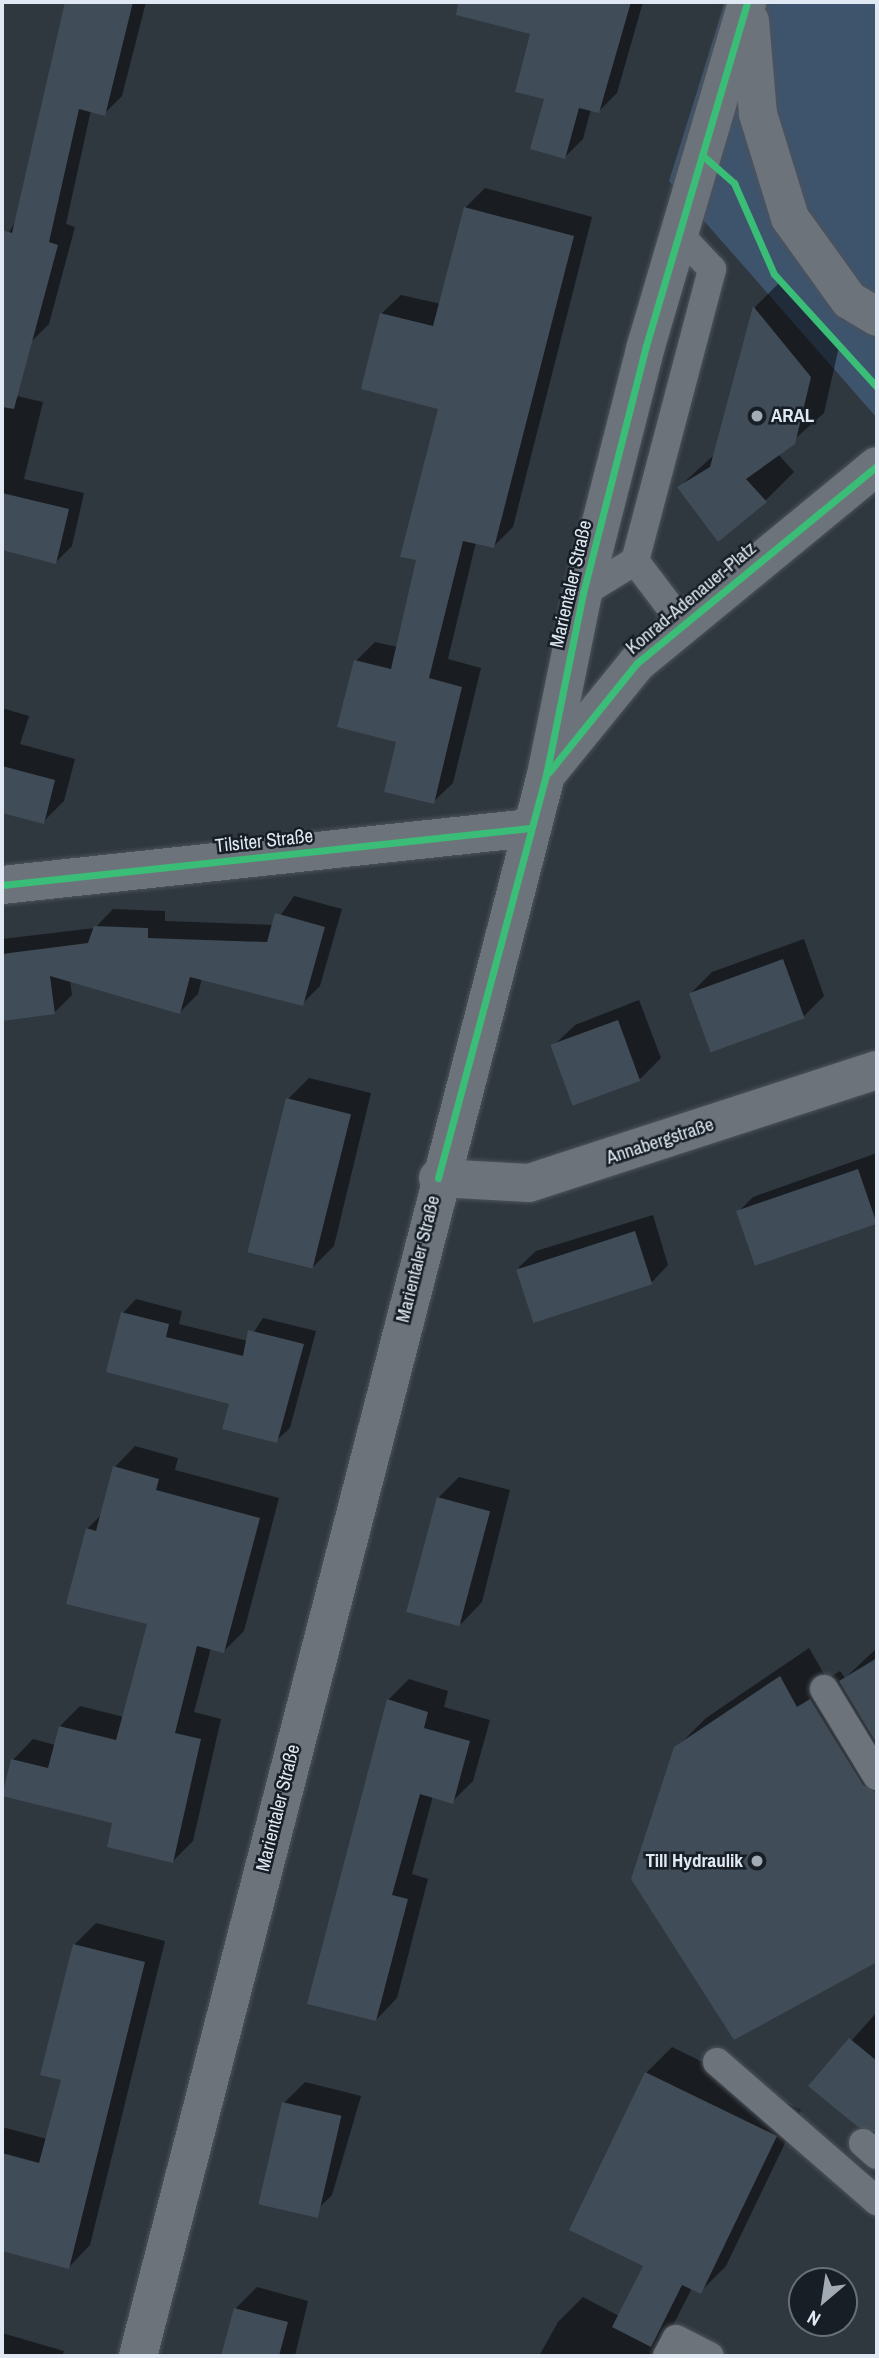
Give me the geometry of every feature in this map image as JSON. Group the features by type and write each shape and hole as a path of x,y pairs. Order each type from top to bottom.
{"main road":[{"name":"Marientaler Straße","path":"138,2356 439,1178 546,775 583,593 678,233 748,2"},
{"path":"748,2 758,114 790,218 849,300 877,317"},
{"name":"Konrad-Adenauer-Platz","path":"546,775 637,663 682,623 877,466"},
{"name":"Tilsiter Straße","path":"2,885 530,828"},
{"name":"Annabergstraße","path":"439,1178 530,1183 877,1070"}],"lane":[{"path":"583,593 635,561 712,269 678,233"},
{"path":"635,561 682,623"},
{"path":"824,1689 877,1776"},
{"path":"717,2062 877,2201"},
{"path":"667,2356 676,2339 710,2356"}],"shaded area":[{"path":"725,2 877,2 877,418 669,181"}],"building":[{"path":"65,2 133,2 105,116 79,109 49,242 58,245 14,409 2,407 2,230 12,233"},
{"path":"458,2 631,2 599,113 579,108 565,159 530,149 544,99 515,92 530,34 456,15"},
{"path":"464,207 574,236 494,548 463,541 429,678 462,687 434,804 384,792 396,742 337,727 354,660 391,669 416,560 400,557 438,409 361,389 369,356 380,313 433,326"},
{"path":"753,306 811,377 795,444 746,479 767,502 718,542 677,487 710,467"},
{"path":"2,493 69,509 56,564 2,550"},
{"path":"2,766 55,780 44,824 2,813"},
{"path":"275,913 325,927 303,1006 190,977 180,1014 50,976 55,1014 2,1021 2,954 88,943 94,926 148,928 148,938 267,942"},
{"path":"783,959 805,1018 711,1052 689,993"},
{"path":"618,1020 640,1081 573,1106 550,1045"},
{"path":"286,1098 351,1114 313,1268 248,1252"},
{"path":"858,1169 877,1224 755,1266 736,1211"},
{"path":"635,1231 652,1284 533,1323 516,1270"},
{"path":"121,1312 169,1324 166,1337 243,1356 248,1330 304,1344 277,1443 222,1429 229,1404 106,1372"},
{"path":"113,1466 159,1479 156,1490 260,1518 224,1653 197,1646 175,1733 201,1739 173,1863 107,1847 112,1823 2,1796 11,1759 48,1768 59,1726 116,1740 147,1624 66,1604 86,1528 96,1531"},
{"path":"437,1497 490,1511 459,1626 406,1612"},
{"path":"877,1658 877,1744 839,1681"},
{"name":"Till Hydraulik","path":"780,1676 797,1707 810,1699 863,1785 877,1793 877,1962 734,2040 631,1879 674,1747"},
{"path":"387,1699 428,1712 424,1728 470,1741 453,1804 420,1794 392,1895 408,1899 376,2021 307,2004"},
{"path":"73,1944 145,1962 69,2269 2,2251 2,2153 39,2163 61,2080 40,2075"},
{"path":"849,2038 877,2061 877,2133 858,2127 808,2086"},
{"path":"645,2072 777,2136 701,2294 682,2285 651,2347 612,2327 643,2266 569,2230"},
{"path":"282,2102 341,2116 318,2218 258,2204"},
{"path":"234,2308 288,2322 279,2356 221,2356"}],"cycle path":[{"path":"438,1178 546,775 583,593 646,346 747,2"},
{"path":"702,155 734,183 774,274 877,387"},
{"path":"549,772 637,663 877,466"},
{"path":"2,885 530,828"}],"place":[{"name":"ARAL","path":"757,416"},
{"name":"Till Hydraulik","path":"757,1861"}]}
